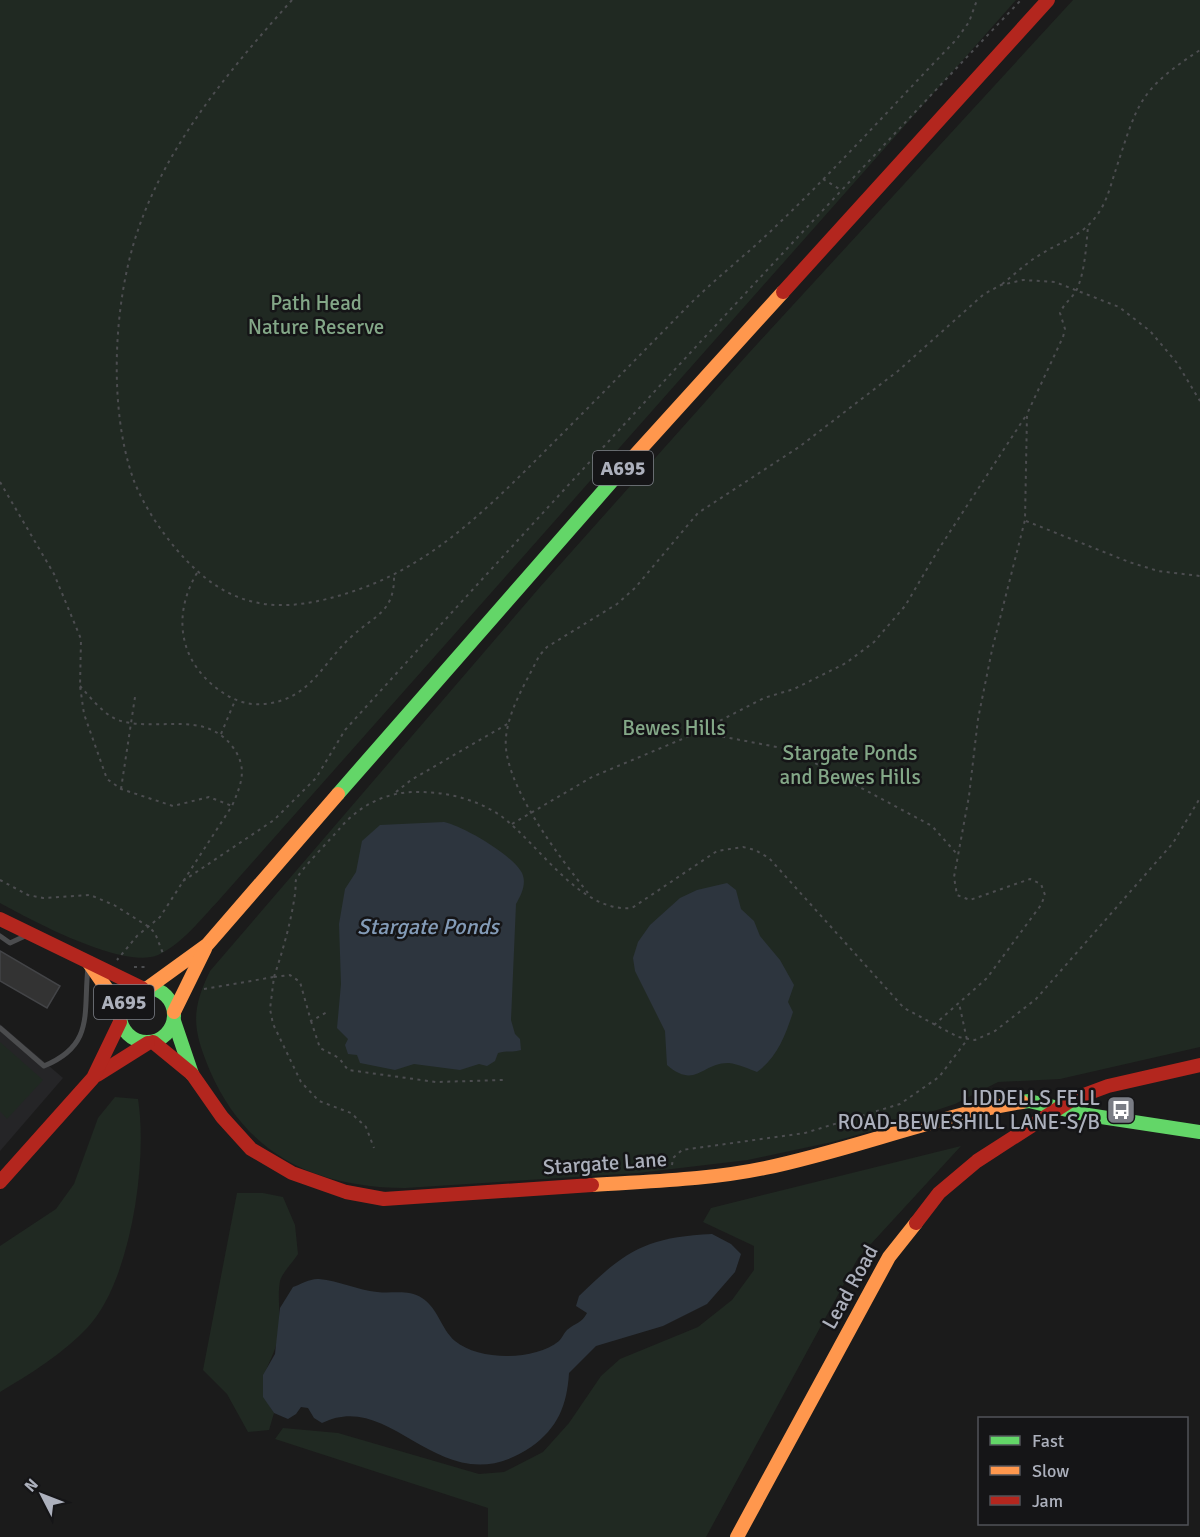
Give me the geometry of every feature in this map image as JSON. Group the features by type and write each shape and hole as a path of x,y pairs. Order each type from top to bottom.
{"street":[{"name":"A695","path":"93,1078 129,994 145,988 207,945 604,489 1048,0"},
{"path":"0,919 145,988"},
{"name":"A695","path":"0,1182 93,1078 166,1034 207,945"},
{"path":"89,963 120,1018"},
{"name":"A695","path":"145,988 168,997 174,1017"},
{"name":"Stargate Lane","path":"174,1017 192,1074 222,1118 251,1149 292,1173 355,1194 384,1199 671,1180 765,1168 854,1146 1006,1103 1029,1101 1088,1115 1200,1132"},
{"name":"A695","path":"120,1018 128,1035 151,1042"},
{"name":"Stargate Lane","path":"151,1042 192,1074"},
{"name":"Lead Road","path":"737,1537 889,1257 905,1233 939,1193 958,1176 1057,1107 1107,1086 1200,1065"}],"lane":[{"path":"0,936 10,943 28,934"},
{"path":"0,1028 44,1066 62,1059 74,1048 82,1036 89,963"}],"path":[{"path":"292,0 221,86 181,143 159,180 138,228 125,274 118,318 118,366 126,455 135,484 150,513 197,573 212,585 237,598 262,604 294,605 323,601 394,574 436,550 479,516 693,301 823,179 956,40 969,22 977,0"},
{"path":"183,881 266,826 316,778 345,730 596,452 1021,0"},
{"path":"592,898 532,812 516,784 509,763 506,739 509,723 534,666 547,646 617,604 635,588 698,513 799,447 898,371 984,294 1001,285 1035,258 1075,237 1088,227 1106,198 1135,109 1159,79 1200,50"},
{"path":"823,179 841,190"},
{"path":"511,824 592,777 699,732 764,698 794,689 846,663 874,642 905,606 940,547 1027,414 1063,337 1065,329 1060,313 1077,289 1081,277 1088,227"},
{"path":"1001,285 1023,280 1038,280 1077,289 1119,307 1137,319 1177,363 1200,400"},
{"path":"934,1025 987,978 1041,905 1045,895 1041,884 1030,879 978,899 962,898 954,889 957,854 990,662 1025,520 1027,414"},
{"path":"0,482 54,574 81,639 80,686 84,714 102,770 107,778 121,789 173,806 209,797 232,806"},
{"path":"1025,520 1129,562 1158,571 1200,576"},
{"path":"197,573 188,588 184,605 183,633 186,652 192,666 209,683 235,702 269,704 299,692 314,679 345,642 382,613 390,602 394,574"},
{"path":"80,686 106,713 119,720 201,726 222,734 240,757 244,767 241,786 232,806 160,917 128,944 117,960"},
{"path":"121,789 135,698"},
{"path":"222,734 235,702"},
{"path":"395,793 411,780 509,723"},
{"path":"699,732 787,749 800,754 932,826 957,854"},
{"path":"374,1148 366,1127 351,1113 319,1101 301,1082 273,1024 270,1009 274,977 282,953 296,878 351,816 380,798 395,793 430,792 459,797 485,806 511,824 564,877 592,898 619,909 632,908 717,851 731,847 755,850 769,858 812,903 904,1008 967,1040"},
{"path":"671,1180 673,1158 682,1150 805,1133 900,1104 939,1077 967,1040 995,1031 1036,999 1173,843 1200,798"},
{"path":"0,880 28,895 43,898 90,895 114,905 155,933 167,961"},
{"path":"201,990 290,975 300,982 320,1048 339,1058 348,1071 436,1082 503,1080"},
{"path":"959,1003 967,1040"},
{"path":"311,1021 329,1011"}],"shaded area":[{"path":"0,1024 63,1078 0,1151"}],"green space":[{"name":"Path Head Nature Reserve","path":"0,0 1016,0 219,900 175,944 158,955 143,958 101,950 55,931 0,903"},
{"name":"Stargate Ponds and Bewes Hills","path":"1073,0 1200,0 1200,1047 1060,1079 998,1082 955,1104 832,1142 748,1160 638,1173 405,1188 373,1186 314,1173 288,1161 264,1145 244,1125 225,1100 210,1071 200,1044 196,1021 197,1010 199,998 210,971 540,587 748,354"},
{"path":"0,1042 43,1080 7,1119 0,1111"},
{"path":"115,1097 138,1099 140,1154 133,1219 115,1281 103,1306 79,1337 0,1392 0,1246 56,1209 74,1184 98,1118"},
{"path":"961,1146 858,1258 706,1537 488,1537 488,1508 275,1439 283,1428 338,1433 479,1474 504,1472 543,1452 569,1423 601,1376 620,1359 698,1327 732,1300 754,1270 754,1246 703,1222 711,1208"},
{"path":"237,1193 263,1193 283,1197 295,1225 298,1254 280,1281 279,1332 263,1381 267,1400 274,1413 269,1430 248,1432 227,1394 203,1370"}],"water":[{"name":"Stargate Ponds","path":"444,822 487,842 509,858 522,873 524,885 516,904 511,1020 515,1034 520,1039 521,1050 498,1053 495,1061 487,1066 479,1064 460,1070 414,1064 395,1070 360,1063 357,1055 348,1054 345,1045 348,1039 337,1028 341,984 339,924 345,889 356,872 362,841 380,825"},
{"path":"727,883 736,890 741,909 754,921 760,936 780,960 794,985 788,1002 793,1012 784,1037 775,1053 757,1072 729,1063 712,1066 692,1075 685,1075 667,1065 665,1031 635,971 633,958 638,942 650,925 680,898 697,890"},
{"path":"712,1234 731,1244 741,1254 735,1272 707,1304 663,1326 596,1346 569,1373 563,1405 548,1432 531,1447 499,1462 470,1464 444,1457 372,1420 348,1416 322,1423 314,1418 308,1408 301,1407 288,1419 274,1413 263,1397 263,1375 275,1354 280,1308 293,1287 313,1279 370,1291 417,1295 432,1307 450,1336 465,1348 492,1355 522,1355 549,1348 559,1341 567,1330 583,1319 587,1313 576,1306 579,1296 624,1257 653,1243"}],"building":[{"path":"0,951 60,986 47,1008 0,981"}],"traffic: fast":[{"path":"338,794 627,464"},
{"path":"142,988 152,988 162,992 170,1000 174,1015 170,1030 162,1038 152,1042 142,1042 132,1038 124,1030 120,1020 120,1010 124,1000 132,992 142,988"},
{"path":"174,1021 192,1074"},
{"path":"1022,1102 1029,1101 1088,1115 1200,1132"}],"traffic: slow":[{"path":"627,464 783,292"},
{"path":"149,987 207,945 338,794"},
{"path":"174,1012 205,949"},
{"path":"89,963 109,992 119,1013"},
{"path":"592,1185 701,1178 765,1168 830,1152 925,1124 1022,1102"},
{"path":"737,1537 889,1257 916,1223"}],"traffic: jam":[{"path":"783,292 1048,0"},
{"path":"0,919 142,988"},
{"path":"0,1182 93,1078 120,1022"},
{"path":"153,1042 192,1074 222,1117 251,1149 292,1173 346,1192 384,1199 592,1185"},
{"path":"97,1075 148,1043"},
{"path":"916,1223 939,1193 977,1161 1073,1099 1108,1086 1200,1065"}],"place":[{"name":"LIDDELLS FELL ROAD-BEWESHILL LANE-S/B","path":"1121,1110"}],"park label":[{"name":"Bewes Hills","path":"674,728"}]}
